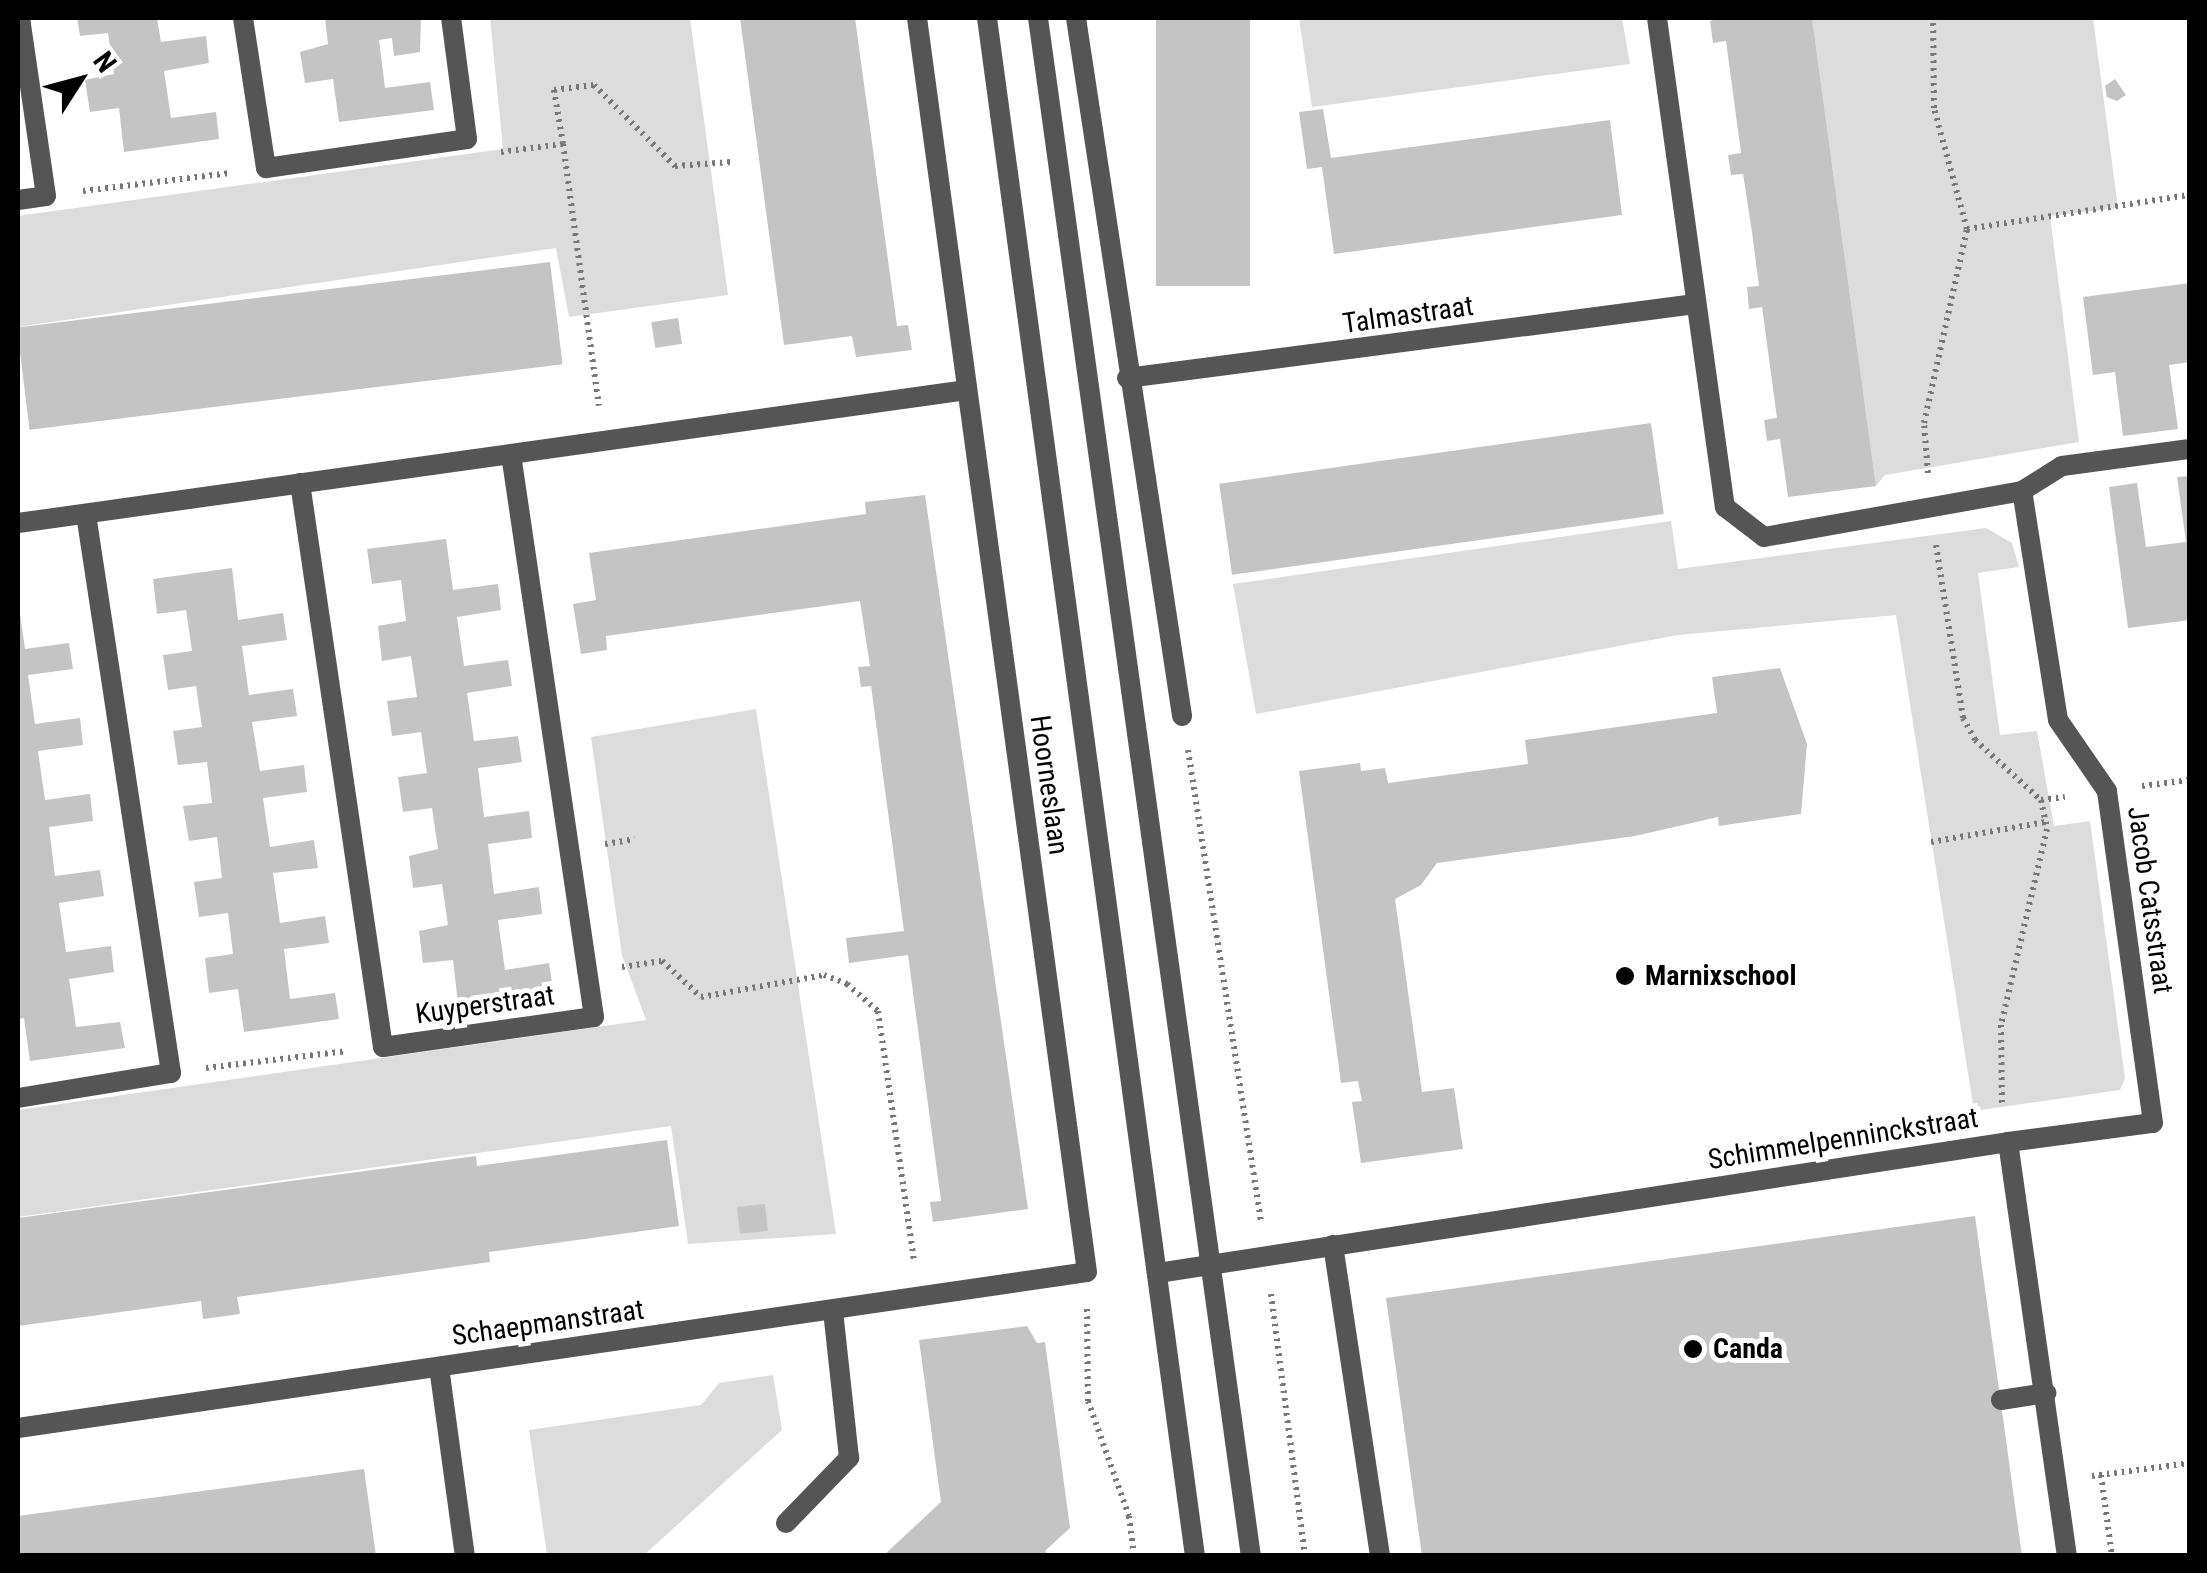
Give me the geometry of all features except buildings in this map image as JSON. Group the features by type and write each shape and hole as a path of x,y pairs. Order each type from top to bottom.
{"street":[{"path":"18,200 46,196 20,18"},
{"path":"243,18 266,168 467,139 451,18"},
{"name":"Hoorneslaan","path":"917,18 1087,1272"},
{"name":"Hoorneslaan","path":"988,18 1195,1556"},
{"path":"1038,18 1250,1556"},
{"path":"1076,18 1127,378 1182,716"},
{"path":"1657,18 1725,506 1764,537 2022,492 2062,466 2190,449"},
{"name":"Talmastraat","path":"1127,378 1695,304"},
{"path":"18,524 968,390"},
{"name":"Kuyperstraat","path":"300,484 383,1046 594,1017 510,454"},
{"name":"Jacob Catsstraat","path":"2008,1142 2153,1122 2108,791 2058,720 2022,492"},
{"path":"18,1098 171,1073 86,514"},
{"name":"Schimmelpenninckstraat","path":"1158,1273 2008,1142 2067,1556"},
{"path":"1333,1245 1380,1556"},
{"name":"Schaepmanstraat","path":"18,1428 1087,1272"},
{"path":"786,1523 849,1458 833,1310"},
{"path":"439,1367 465,1556"},
{"path":"2001,1400 2046,1394"}],"path":[{"path":"1933,18 1934,108 1968,229 1924,423 1931,510 1963,718 1975,740 2041,800 2046,822 2001,1025 2000,1094 2008,1142"},
{"path":"603,441 554,90 594,85 675,166 730,162"},
{"path":"467,139 501,152 564,144"},
{"path":"46,196 266,168"},
{"path":"1968,229 2190,194"},
{"path":"1182,716 1266,1256 1305,1556"},
{"path":"1932,842 2046,822"},
{"path":"586,972 662,961 701,997 824,975 848,984 878,1010 919,1296"},
{"path":"171,1073 383,1046"},
{"path":"1087,1272 1088,1401 1128,1516 1134,1556"},
{"path":"2056,1480 2190,1464"},
{"path":"2101,1476 2112,1556"}],"shaded area":[{"path":"490,18 690,18 728,295 569,317 556,248 18,327 18,216 503,149"},
{"path":"1299,18 1622,18 1630,64 1312,107"},
{"path":"1812,18 2093,18 2118,208 2050,216 2079,442 1885,475 1876,486"},
{"path":"1671,521 1678,569 1986,528 2012,543 2019,567 1978,573 2000,735 2037,731 2054,826 2090,821 2125,1078 2120,1090 1974,1111 1896,615 1678,635 1256,714 1233,584"},
{"path":"756,709 836,1234 688,1244 671,1126 18,1217 18,1110 646,1020 622,955 591,737"},
{"path":"773,1375 782,1430 644,1555 547,1555 529,1430 701,1405 719,1383"}],"place":[{"name":"Marnixschool","path":"1625,976"},
{"name":"Canda","path":"1693,1349"}]}
